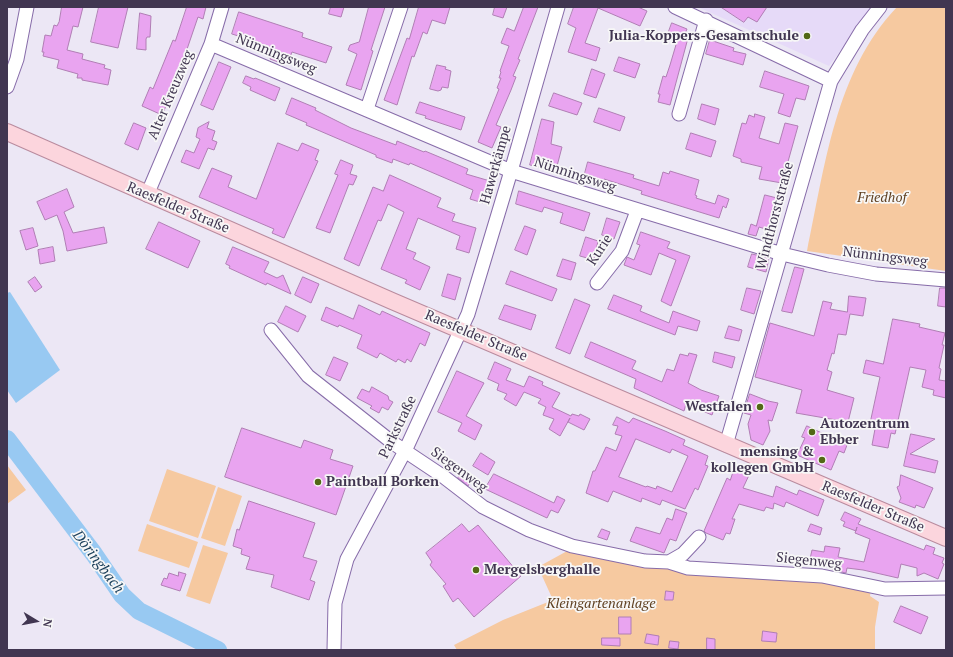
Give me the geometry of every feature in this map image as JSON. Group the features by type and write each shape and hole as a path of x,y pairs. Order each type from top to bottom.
{"main road":[{"name":"Raesfelder Straße","path":"7,132 146,195 726,445 946,538"}],"street":[{"path":"7,87 17,59 27,7"},
{"name":"Alter Kreuzweg","path":"146,195 211,44 222,7"},
{"path":"367,109 400,7"},
{"name":"Hawerkämpe","path":"461,330 468,314 511,171 558,7"},
{"path":"675,7 706,20 831,81"},
{"name":"Windthorststraße","path":"726,445 831,81 862,30 880,7"},
{"path":"678,114 706,20"},
{"name":"Nünningsweg","path":"211,44 511,171 637,211 782,254 876,274 946,280"},
{"name":"Kurie","path":"597,283 622,251 637,211"},
{"name":"Siegenweg","path":"271,330 308,376 393,443 444,477 483,507 536,533 572,546 597,552 645,561 669,562 699,569 822,576 885,590 903,591 946,588"},
{"name":"Parkstraße","path":"334,650 335,603 347,559 405,451 461,330"},
{"path":"669,562 683,554 699,537"}],"shaded area":[{"name":"Julia-Koppers-Gesamtschule","path":"698,7 873,7 829,66"}],"green space":[{"name":"Friedhof","path":"897,7 946,7 946,271 807,251 827,154 846,91 859,61 876,33"},
{"path":"7,465 26,490 7,504"},
{"path":"167,469 216,486 198,538 149,521"},
{"path":"218,487 242,496 225,546 201,538"},
{"path":"147,524 198,542 189,568 138,551"},
{"path":"203,545 228,553 210,604 186,596"},
{"name":"Kleingartenanlage","path":"569,550 794,577 871,589 870,596 879,602 875,627 875,650 457,650 454,645 503,620 553,600 538,567"}],"water":[{"path":"10,292 60,370 16,403 7,390 7,293"}],"building":[{"path":"62,7 83,7 78,27 73,26 67,50 83,54 82,59 105,65 104,68 111,70 108,85 77,78 78,74 57,68 59,60 43,56 44,52 42,52 45,35 51,36 54,25 57,26 59,22"},
{"path":"99,7 128,7 118,48 91,42"},
{"path":"187,7 206,7 203,19 198,17 184,58 187,59 162,115 142,106 150,87 153,89 173,40 175,41"},
{"path":"331,7 344,7 341,17 329,14"},
{"path":"369,7 385,7 371,50 373,51 361,90 346,85 357,54 348,50 350,45 359,42"},
{"path":"419,7 450,7 445,24 432,20 427,34 423,32 414,57 412,56 397,105 384,100 407,38 409,39"},
{"path":"495,7 507,7 503,18 493,15"},
{"path":"524,7 538,7 518,59 520,60 513,76 516,77 496,125 501,127 492,148 478,142 499,89 497,88 501,78 499,78 500,71 509,46 501,43 507,28 514,31"},
{"path":"574,7 638,7 647,11 640,26 598,8 585,43 600,48 596,61 568,52 576,28 568,24"},
{"path":"721,7 767,7 757,22 748,17 744,22"},
{"path":"239,12 303,33 302,37 332,47 326,63 292,52 290,57 284,55 281,63 270,59 273,51 256,45 257,42 232,34"},
{"path":"140,13 151,16 150,37 147,37 146,39 146,50 137,49"},
{"path":"672,23 687,29 684,36 688,38 670,105 658,102 660,94 658,94 663,76 666,77 678,38 668,34"},
{"path":"710,40 734,48 733,51 746,54 743,65 706,54"},
{"path":"619,57 640,64 635,78 614,71"},
{"path":"219,62 231,67 213,110 201,105"},
{"path":"437,65 446,67 445,69 451,71 448,88 442,87 441,90 438,91 430,89"},
{"path":"592,69 605,74 596,98 584,94"},
{"path":"765,71 809,86 805,100 796,98 790,117 778,113 784,94 760,87"},
{"path":"246,76 280,88 275,101 250,90 251,87 243,83"},
{"path":"554,93 582,103 577,115 549,106"},
{"path":"292,98 316,108 315,110 351,128 396,145 397,141 424,152 425,151 468,169 466,174 490,181 483,203 470,199 473,190 410,163 409,165 393,159 392,163 376,157 376,155 306,125 307,123 286,114"},
{"path":"420,102 465,117 461,130 425,118 426,116 416,113"},
{"path":"702,104 719,109 715,125 698,119"},
{"path":"599,108 625,117 620,131 594,122"},
{"path":"755,114 765,117 759,138 779,144 785,123 798,126 782,183 759,179 762,167 741,162 741,159 733,156 742,123 746,124 749,115 754,117"},
{"path":"542,119 554,122 551,144 562,147 556,170 530,165"},
{"path":"209,122 207,128 215,131 212,140 217,142 214,150 208,148 199,169 181,162 186,150 194,153 200,139 196,137 198,128"},
{"path":"134,123 146,128 138,150 125,144"},
{"path":"691,133 716,141 711,157 686,149"},
{"path":"278,143 298,151 302,143 319,150 315,160 318,161 284,238 272,233 274,229 199,197 212,168 232,176 228,187 256,199"},
{"path":"341,160 353,165 350,174 357,176 353,185 349,184 330,233 316,228 338,175 335,174"},
{"path":"588,162 634,175 633,178 659,186 663,172 669,174 670,171 699,180 695,195 697,196 696,198 715,204 718,195 729,199 726,208 723,206 719,218 641,194 642,191 604,179 603,182 584,177"},
{"path":"390,175 441,198 437,207 455,214 452,221 476,228 469,253 456,249 460,236 418,218 406,249 416,253 413,259 430,267 420,290 405,283 407,280 381,269 404,212 388,204 381,221 378,220 359,266 344,259 373,187 383,191"},
{"path":"67,189 74,207 64,212 73,233 104,227 107,243 67,251 63,231 57,215 45,220 37,202"},
{"path":"519,191 590,213 584,231 560,223 563,213 544,207 542,212 516,204"},
{"path":"765,195 777,198 769,230 759,227 756,236 748,234 751,224 756,226"},
{"path":"607,218 620,222 614,239 602,235"},
{"path":"159,222 200,241 188,268 146,249"},
{"path":"525,226 536,230 527,255 515,250"},
{"path":"33,228 38,246 26,250 20,231"},
{"path":"641,232 670,242 667,248 690,256 671,306 661,301 676,260 659,253 651,275 624,265 627,257 634,260 640,245 637,244"},
{"path":"586,237 598,241 594,260 580,256"},
{"path":"53,247 55,261 40,264 38,250"},
{"path":"233,247 269,262 264,272 277,278 283,275 291,294 267,283 266,285 229,268 230,266 226,264"},
{"path":"752,254 769,258 766,272 748,267"},
{"path":"563,259 576,263 571,280 557,276"},
{"path":"795,267 804,269 792,313 782,311"},
{"path":"511,271 557,289 552,301 506,284"},
{"path":"448,274 461,278 455,300 442,296"},
{"path":"35,277 42,287 35,292 28,282"},
{"path":"303,277 319,284 311,303 295,295"},
{"path":"747,288 761,291 754,314 741,310"},
{"path":"940,288 946,288 946,307 938,306"},
{"path":"614,295 642,306 640,311 669,323 673,311 700,321 697,331 678,326 675,335 608,309"},
{"path":"849,296 866,298 863,316 850,314 846,335 838,334 834,354 832,353 827,370 832,372 827,390 854,398 848,422 796,413 802,390 755,377 770,323 814,336 823,301 832,303 830,309 847,312"},
{"path":"575,299 590,305 570,354 556,348"},
{"path":"359,305 380,315 382,311 430,333 425,346 420,343 411,362 407,359 405,363 398,359 396,362 380,353 377,358 357,348 362,335 339,325 338,327 321,320 326,307 353,319"},
{"path":"505,305 536,315 531,330 499,319"},
{"path":"286,306 306,316 298,332 278,322"},
{"path":"893,319 920,324 919,327 945,333 939,368 941,369 939,380 946,381 946,398 933,395 934,390 922,387 926,370 910,367 895,434 891,433 888,448 872,445 875,429 869,428 880,377 863,373 866,360 883,364"},
{"path":"729,326 742,330 739,341 725,338"},
{"path":"591,342 636,361 632,369 662,382 667,369 674,371 680,354 688,356 689,353 697,355 688,383 701,390 719,396 712,415 686,404 684,411 634,388 636,379 585,357"},
{"path":"715,352 735,357 732,368 713,362"},
{"path":"334,357 348,363 340,381 326,375"},
{"path":"495,362 511,369 506,380 524,387 529,376 543,382 542,385 560,393 552,407 571,416 572,414 579,416 580,414 590,419 584,430 568,422 570,418 560,436 549,429 554,419 543,415 546,407 538,403 541,399 524,392 516,406 504,399 507,394 497,390 499,384 488,379"},
{"path":"457,371 484,383 466,416 482,425 475,440 458,431 462,423 438,412"},
{"path":"372,387 388,396 389,400 393,402 388,410 382,407 379,413 370,408 372,406 357,398 362,389 369,392"},
{"path":"750,394 778,403 772,421 768,420 770,431 763,445 751,440 748,424 751,415 744,413"},
{"path":"617,417 629,423 633,418 685,440 683,445 708,456 705,465 708,466 698,490 695,488 685,509 662,500 660,505 642,498 641,502 613,491 608,502 586,493 593,471 595,471 606,447 616,451 622,436 615,434 618,426 613,425","holes":["636,439 670,453 672,449 688,456 672,492 657,486 656,489 646,487 619,477"]},
{"path":"807,426 847,445 844,453 839,451 831,470 797,455 805,438 802,437"},
{"path":"242,428 301,448 304,440 333,450 330,459 353,466 336,515 225,477"},
{"path":"911,434 935,439 910,454 938,461 935,473 904,466"},
{"path":"481,453 495,462 488,475 473,466"},
{"path":"735,467 750,473 743,488 773,497 776,486 797,495 799,490 824,500 818,516 786,502 784,507 774,503 773,509 766,507 764,511 739,504 732,519 735,519 730,534 726,533 723,540 706,533 704,531 727,478 730,480"},
{"path":"462,472 472,479 468,486 458,478"},
{"path":"494,474 554,503 557,496 565,500 558,513 551,510 547,518 485,489"},
{"path":"901,475 933,488 924,508 916,505 915,508 899,502 901,498 897,487 899,486"},
{"path":"249,501 315,523 303,557 317,561 310,580 315,582 309,600 271,587 274,575 246,569 250,557 241,554 242,549 233,546 237,529 239,530"},
{"path":"676,509 687,513 676,541 670,539 664,553 630,541 636,527 660,534 667,518 672,520"},
{"path":"845,512 861,519 858,524 924,550 926,545 935,548 933,554 944,558 942,563 944,564 938,579 924,573 917,576 917,568 901,564 898,578 847,568 846,573 833,570 834,564 810,559 812,550 824,552 825,546 840,548 838,557 864,562 870,539 843,526 845,522 841,520"},
{"name":"Mergelsberghalle","path":"462,524 469,532 478,525 521,576 474,617 458,598 453,602 443,586 446,584 430,565 432,562 426,553"},
{"path":"811,524 822,528 820,535 808,531"},
{"path":"602,529 610,532 607,540 598,537"},
{"path":"179,572 186,574 180,591 161,585 164,578 167,579 169,573 178,576"},
{"path":"666,591 674,592 673,600 665,600"},
{"path":"901,606 928,617 921,634 894,622"},
{"path":"619,617 631,617 631,634 619,634"},
{"path":"763,631 777,633 776,642 762,641"},
{"path":"647,634 659,636 658,645 645,643"},
{"path":"602,638 620,638 620,646 602,645"},
{"path":"707,638 715,639 715,650 707,650"},
{"path":"670,641 679,642 678,649 669,648"}],"waterway":[{"name":"Döringbach","path":"7,439 94,554 122,595 139,611 218,650"}],"place":[{"name":"Julia-Koppers-Gesamtschule","path":"807,36"},
{"name":"Westfalen","path":"760,407"},
{"name":"Autozentrum Ebber","path":"812,432"},
{"name":"mensing & kollegen GmbH","path":"822,460"},
{"name":"Paintball Borken","path":"318,482"},
{"name":"Mergelsberghalle","path":"476,570"}]}
